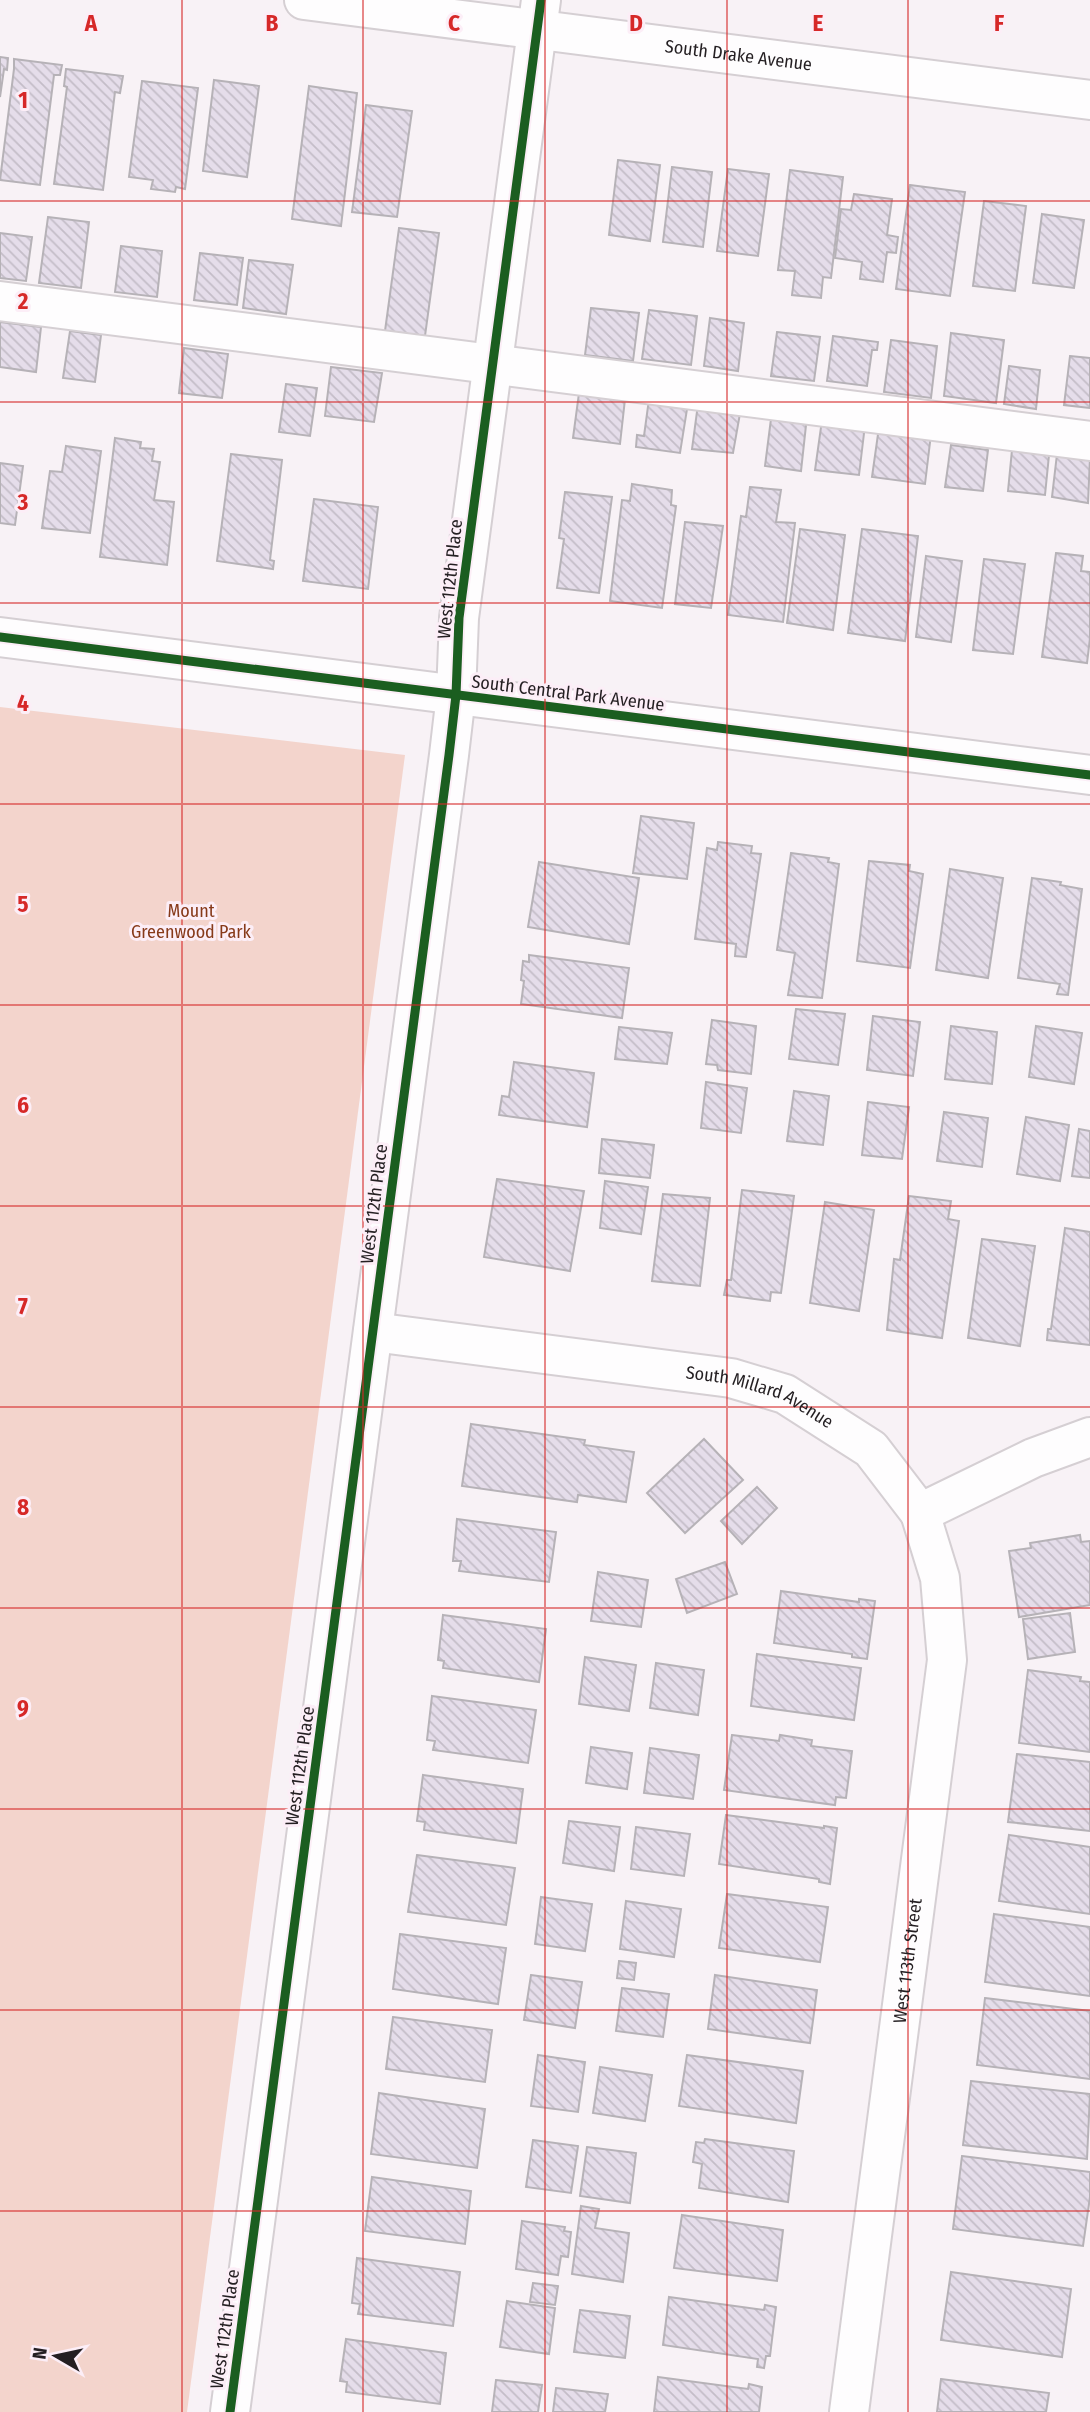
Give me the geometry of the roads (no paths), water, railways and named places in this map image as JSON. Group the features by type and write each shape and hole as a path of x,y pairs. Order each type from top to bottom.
{"street":[{"name":"South Drake Avenue","path":"304,0 539,15 1090,100"},
{"name":"West 112th Place","path":"230,2412 456,695 459,618 539,15"},
{"path":"0,300 1090,442"},
{"name":"South Central Park Avenue","path":"0,638 1090,775"},
{"name":"South Millard Avenue","path":"373,1332 731,1378 785,1394 871,1449 920,1513"},
{"path":"920,1513 1033,1458 1090,1437"},
{"name":"West 113th Street","path":"849,2412 947,1660 940,1578 920,1513"}],"park label":[{"name":"Mount Greenwood Park","path":"191,921"}]}
